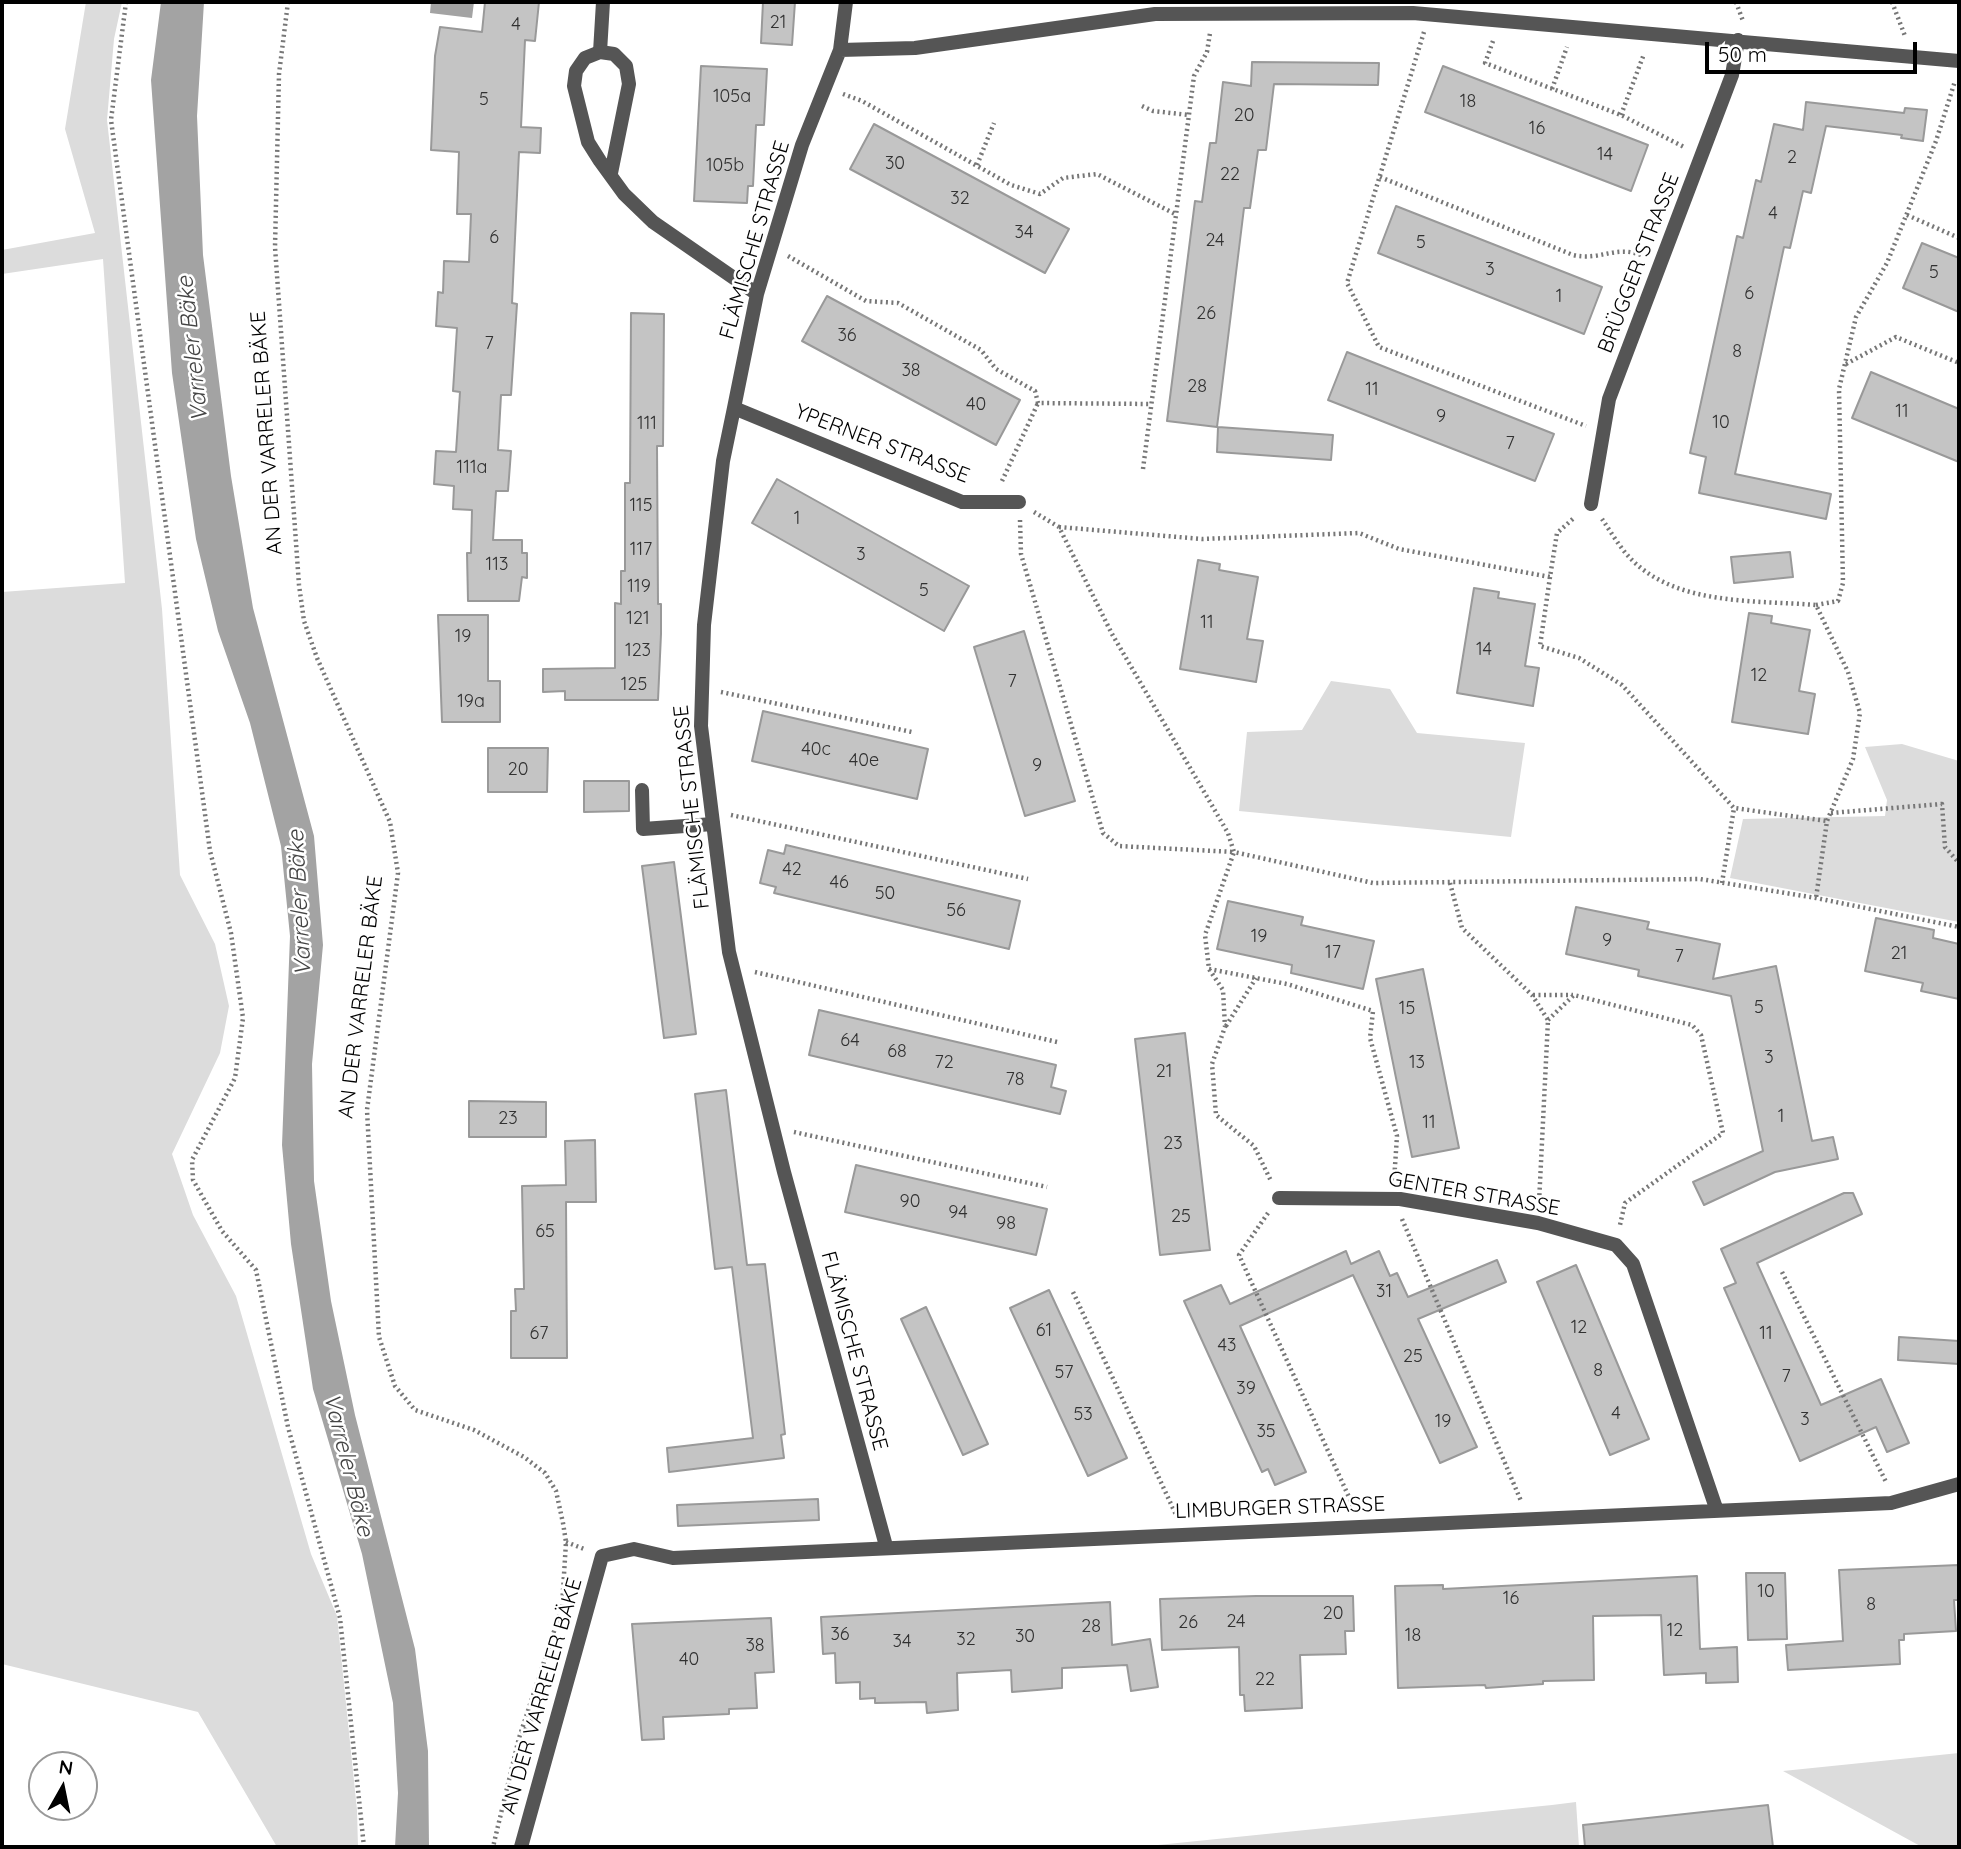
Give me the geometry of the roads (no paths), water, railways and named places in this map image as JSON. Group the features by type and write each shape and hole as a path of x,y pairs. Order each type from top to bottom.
{"street":[{"path":"600,52 603,2"},
{"name":"FLÄMISCHE STRASSE","path":"846,2 840,50 802,145 757,295 734,408 713,535 704,625 701,726 734,973 774,1132 886,1546"},
{"path":"840,50 868,52 915,48 1155,14 1430,15 1959,61"},
{"name":"BRÜGGER STRASSE","path":"1591,503 1609,399 1732,75 1738,40"},
{"path":"611,173 629,84 626,66 614,54 600,52 585,58 576,71 574,86 589,142 624,194 653,222 757,295"},
{"name":"YPERNER STRASSE","path":"734,408 962,502 1019,502"},
{"path":"642,790 643,830 712,820"},
{"name":"GENTER STRASSE","path":"1279,1198 1393,1199 1538,1223 1616,1245 1633,1264 1717,1511"},
{"name":"LIMBURGER STRASSE","path":"602,1556 634,1549 673,1558 886,1546 1891,1503 1959,1484"},
{"name":"AN DER VARRELER BÄKE","path":"521,1847 602,1556"}],"water":[{"name":"Varreler Bäke","path":"161,2 204,2 197,116 203,255 231,476 253,608 314,836 323,945 312,1064 314,1181 331,1301 355,1415 415,1649 428,1751 429,1847 395,1847 398,1793 393,1703 362,1554 313,1389 291,1244 282,1145 290,936 281,846 250,723 218,631 196,539 172,373 151,80"},
{"path":"431,2 474,2 472,18 430,13"}]}
